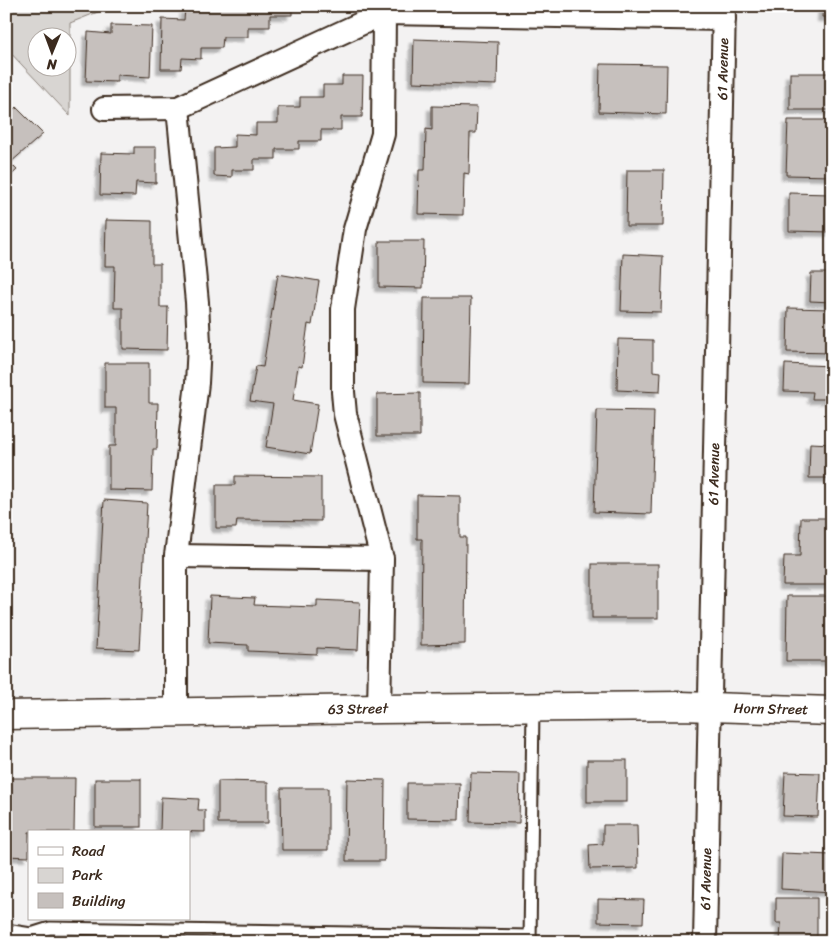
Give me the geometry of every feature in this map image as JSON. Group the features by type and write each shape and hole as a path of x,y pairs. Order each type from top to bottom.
{"street":[{"path":"104,109 178,108 384,13 724,12"},
{"name":"61 Avenue","path":"705,942 724,12"},
{"path":"379,709 382,559 345,414 342,333 344,300 355,229 383,134 384,13"},
{"path":"176,713 176,556 197,384 198,344 197,302 178,108"},
{"path":"176,556 382,559"},
{"name":"63 Street","path":"6,715 533,707 681,706 710,708"},
{"name":"Horn Street","path":"710,708 832,710"}],"lane":[{"path":"6,930 31,938 50,928 530,939 533,707"}],"green space":[{"path":"6,6 113,6 70,23 70,28 28,28 28,71 6,48"},
{"path":"34,78 70,78 70,116"}],"building":[{"path":"207,6 292,6 292,15 270,15 270,27 248,27 248,37 223,37 222,48 201,48 201,59 182,58 181,69 161,69 162,19 184,20 185,9 207,10"},
{"path":"823,6 832,6 832,17 822,17"},
{"path":"111,25 152,26 150,77 117,75 117,82 86,81 88,32 111,34"},
{"path":"414,39 498,42 497,85 413,82"},
{"path":"600,64 667,65 666,114 599,112"},
{"path":"790,73 832,73 832,110 790,110"},
{"path":"342,76 363,76 362,117 341,117 341,130 321,130 321,141 299,141 299,149 276,149 276,159 254,159 254,170 232,170 232,177 214,176 214,148 235,147 235,134 256,135 256,123 278,123 278,107 300,107 300,97 323,97 323,85 342,85"},
{"path":"432,106 477,107 476,133 470,133 469,174 464,173 463,215 418,214 419,170 425,170 426,129 432,130"},
{"path":"16,107 43,134 10,163 17,170 6,180 6,116"},
{"path":"788,120 832,120 831,176 786,175"},
{"path":"134,147 156,147 156,183 136,182 135,196 100,195 101,153 134,154"},
{"path":"627,170 664,170 663,226 626,226"},
{"path":"789,193 832,194 832,232 789,231"},
{"path":"106,220 152,221 152,264 160,264 160,307 168,307 167,350 123,349 123,308 114,308 115,266 105,266"},
{"path":"379,241 424,241 423,288 379,287"},
{"path":"623,254 663,256 661,312 621,311"},
{"path":"811,273 832,273 832,302 810,301"},
{"path":"278,274 319,281 312,325 308,324 302,367 298,366 293,400 318,404 310,454 266,447 273,404 250,401 256,366 263,367"},
{"path":"424,298 471,298 469,384 423,383"},
{"path":"788,308 832,309 832,353 787,352"},
{"path":"618,339 653,340 653,371 661,372 660,392 617,390"},
{"path":"105,363 149,363 149,403 158,403 157,449 153,449 152,491 109,490 109,446 116,446 116,408 105,408"},
{"path":"785,364 832,366 832,399 812,399 813,392 784,391"},
{"path":"420,393 420,436 377,436 377,394"},
{"path":"597,410 654,411 651,514 594,512"},
{"path":"810,443 832,444 832,478 809,478"},
{"path":"235,476 321,477 321,521 237,520 236,528 216,528 216,485 235,485"},
{"path":"417,495 460,496 460,537 466,537 465,644 421,645 422,539 417,539"},
{"path":"104,500 147,503 139,650 96,648"},
{"path":"801,518 832,518 832,585 783,585 784,556 800,556"},
{"path":"592,564 658,564 658,618 592,618"},
{"path":"210,596 255,598 254,605 317,607 317,600 360,602 358,650 317,648 317,654 248,651 248,645 208,643"},
{"path":"787,596 832,596 832,661 786,661"},
{"path":"587,760 627,760 627,802 587,802"},
{"path":"785,772 820,773 818,817 783,816"},
{"path":"471,773 520,774 519,823 470,822"},
{"path":"6,778 75,778 74,830 28,830 28,857 6,856"},
{"path":"95,779 141,779 141,827 95,827"},
{"path":"347,779 385,780 384,861 346,861"},
{"path":"218,781 268,782 268,823 218,823"},
{"path":"407,783 460,783 459,820 407,819"},
{"path":"281,788 328,788 328,850 282,850"},
{"path":"161,797 199,799 198,810 205,810 205,832 160,830"},
{"path":"603,825 637,825 638,868 590,869 589,845 603,844"},
{"path":"782,853 832,855 832,892 781,889"},
{"path":"776,898 817,898 817,942 780,942 781,923 776,923"},
{"path":"598,899 644,900 643,923 598,922"},
{"path":"606,936 643,936 643,942 606,942"}]}
